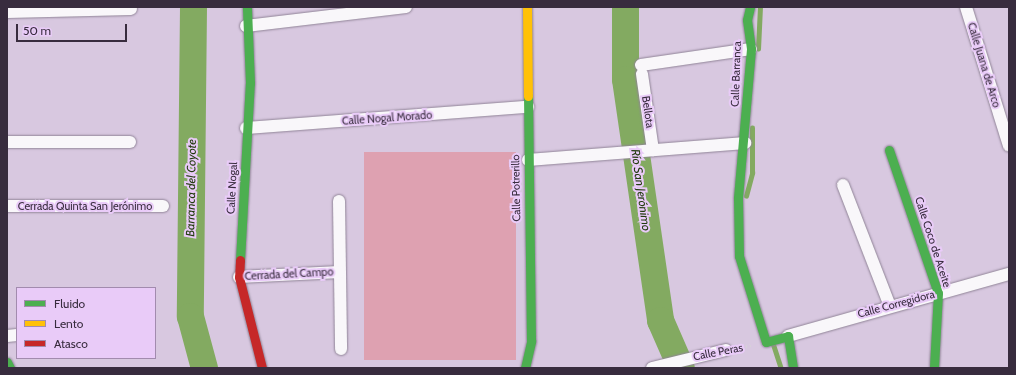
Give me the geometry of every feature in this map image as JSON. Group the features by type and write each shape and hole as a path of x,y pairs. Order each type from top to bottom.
{"street":[{"name":"Calle Nogal","path":"247,7 246,26 250,83 246,128 239,277 246,314 262,368"},
{"path":"246,26 406,7"},
{"name":"Calle Potrerillo","path":"525,368 531,341 527,7"},
{"name":"Calle Barranca","path":"750,7 747,20 751,49 745,143 738,198 739,256 767,342"},
{"name":"Calle Juana de Arco","path":"966,7 1009,146"},
{"path":"7,12 132,10"},
{"name":"Bellota","path":"650,150 642,69 751,49"},
{"name":"Calle Nogal Morado","path":"246,128 528,107"},
{"path":"7,142 130,142"},
{"path":"528,160 745,143"},
{"name":"Calle Coco de Aceite","path":"890,150 938,293 934,368"},
{"path":"843,185 890,306"},
{"name":"Cerrada del Campo","path":"339,201 340,349"},
{"name":"Cerrada Quinta San Jerónimo","path":"7,206 163,206"},
{"name":"Cerrada del Campo","path":"239,277 339,272"},
{"name":"Calle Corregidora","path":"790,335 1009,274"},
{"path":"767,342 790,335 793,368"},
{"name":"Calle Peras","path":"652,368 689,357 726,350"},
{"path":"7,362 10,368"}],"path":[{"name":"Calle Peras","path":"726,350 767,342"}],"shaded area":[{"path":"364,152 516,152 516,360 364,360"}],"waterway":[{"name":"Barranca del Coyote","path":"193,7 190,316 204,368"},
{"name":"Río San Jerónimo","path":"625,7 625,79 660,320 681,368"},
{"path":"758,49 760,7"},
{"path":"746,196 752,173 752,128"},
{"path":"773,343 781,368"}],"traffic: fast":[{"path":"240,260 250,83 247,7"},
{"path":"750,7 747,20 751,49 738,198 739,256 766,342 788,336 793,368"},
{"path":"525,368 531,341 528,96"},
{"path":"889,150 938,293 934,368"},
{"path":"7,362 10,368"}],"traffic: slow":[{"path":"527,7 528,96"}],"traffic: jam":[{"path":"240,260 239,277 262,368"}]}
